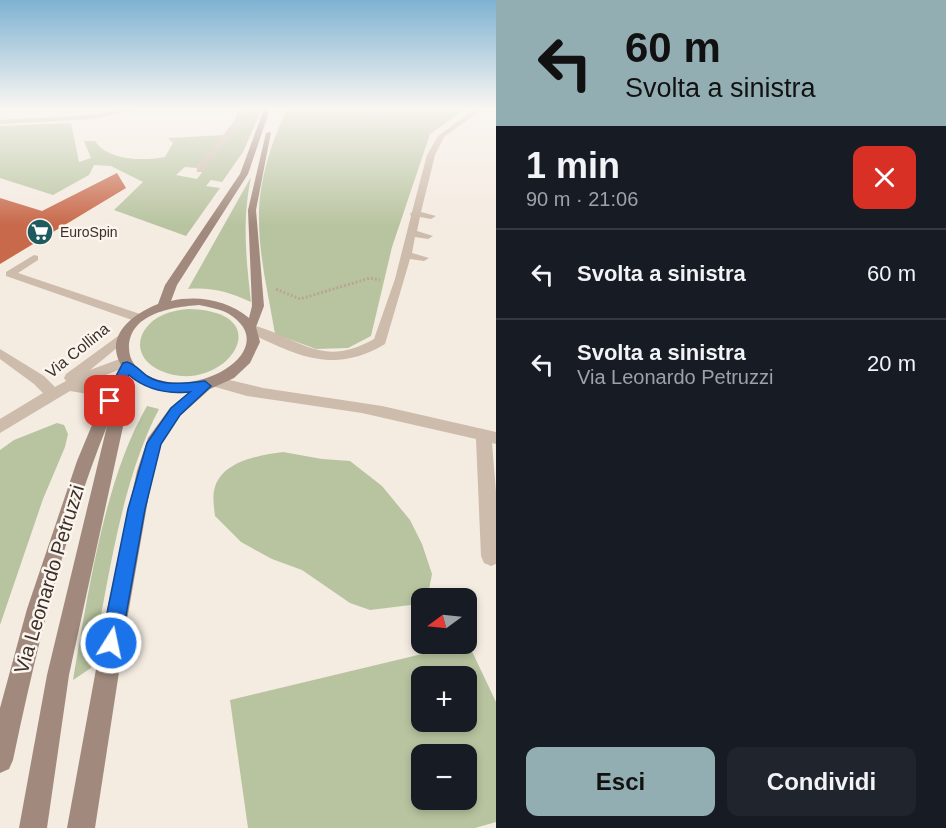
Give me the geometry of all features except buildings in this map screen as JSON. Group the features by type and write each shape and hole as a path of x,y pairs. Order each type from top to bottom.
{"main road":[{"path":"163,306 171,285 244,174 253,148"},
{"path":"251,328 258,311 252,210 265,148"},
{"path":"81,828 116,620 145,471 154,443 176,412 211,384 233,374 244,364 252,352 254,340 251,328 244,318 232,309 216,303 189,301 163,306 139,318 125,335 122,348 126,364 143,379 157,385 174,388 211,384"},
{"name":"Via Leonardo Petruzzi","path":"0,760 20,674 52,558 126,364"},
{"name":"Via Leonardo Petruzzi","path":"33,828 41,764 74,596 116,422 110,401"}],"street":[{"path":"200,170 217,148"},
{"path":"251,328 296,350 325,357 355,355 373,347 380,341 406,255 430,155 434,148"},
{"path":"414,214 432,216"},
{"path":"411,233 428,236"},
{"path":"406,255 424,258"},
{"path":"5,277 34,258"},
{"path":"5,277 139,318"},
{"name":"Via Collina","path":"0,427 59,390 125,335"},
{"name":"Via Collina","path":"0,354 39,380 59,390 80,386 92,389 110,401"},
{"name":"Via Collina","path":"59,390 126,364"},
{"path":"211,384 237,390 343,404 437,422 490,437 490,555"}],"path":[{"path":"257,281 300,299 370,278 384,281"}],"green space":[{"path":"0,148 76,148 79,162 91,158 87,148 101,148 117,156 127,158 147,159 165,157 170,148 214,148 197,168 185,167 176,175 197,179 221,148 245,148 222,182 211,180 206,186 220,188 186,236 114,210 143,182 111,166 94,165 89,175 53,195 0,178"},
{"path":"272,148 425,148 392,247 371,336 348,348 316,349 275,334 259,234 259,206"},
{"path":"251,177 246,209 246,255 251,302 220,291 188,289"},
{"path":"188,309 217,313 234,324 239,337 234,352 222,364 204,373 182,376 159,370 145,359 141,352 141,338 144,331 149,324 161,316"},
{"path":"147,406 159,409 134,469 125,502 91,668 73,680 92,575 109,503 119,468"},
{"path":"57,423 64,425 68,434 65,447 43,499 0,625 0,450 14,440"},
{"path":"283,452 350,461 382,486 410,520 422,544 432,574 429,588 411,588 411,605 370,610 350,603 302,570 272,559 241,542 215,516 213,498 215,487 219,478 234,465 264,455"},
{"path":"422,654 473,654 496,702 496,822 475,828 248,828 230,700"}],"place":[{"name":"EuroSpin","path":"40,232"}],"route":[{"path":"110,401 127,366 143,379 157,385 174,388 205,386 176,412 154,443 136,509 111,643"}]}
